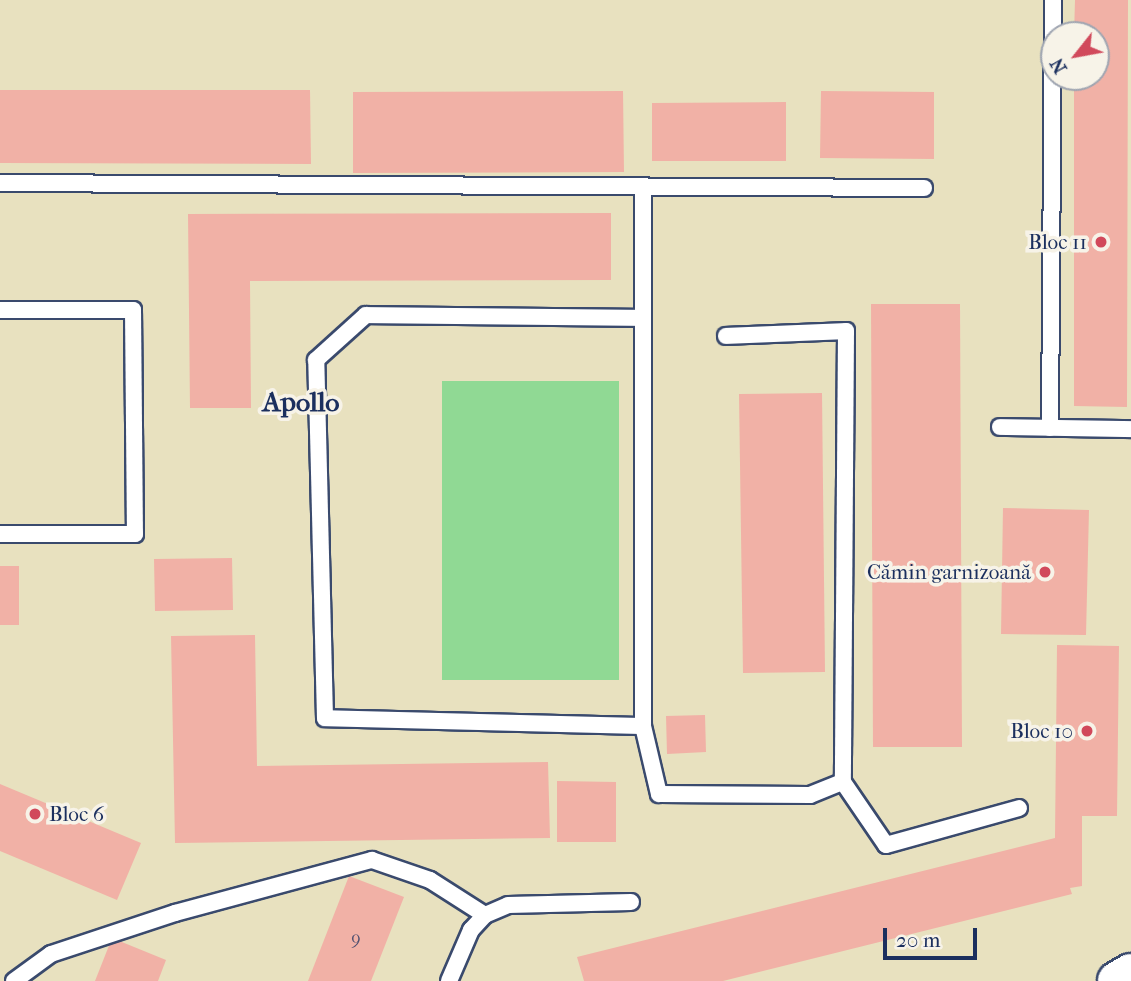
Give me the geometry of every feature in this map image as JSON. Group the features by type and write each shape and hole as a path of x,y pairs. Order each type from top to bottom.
{"street":[{"path":"1117,981 1131,973"}],"lane":[{"path":"1051,428 1053,0"},
{"path":"0,183 924,188"},
{"path":"643,186 643,726 659,794 810,795 843,782"},
{"path":"0,310 133,310 135,534 0,534"},
{"path":"643,317 366,315 316,360 325,719 643,726"},
{"path":"726,336 846,331 843,782 886,845 1019,808"},
{"path":"1000,427 1131,429"},
{"path":"15,981 51,954 175,913 372,860 430,880 485,915"},
{"path":"449,981 471,930 485,915 508,905 631,902"}],"green space":[{"path":"442,381 619,381 619,680 442,680"}],"building":[{"name":"Bloc 11","path":"1075,0 1128,0 1127,407 1074,406 1074,91 1110,91 1110,21 1074,21"},
{"path":"0,90 310,90 311,164 0,163"},
{"path":"623,91 624,172 353,173 353,92"},
{"path":"821,91 934,92 934,159 820,158"},
{"path":"786,102 786,161 652,161 652,103"},
{"path":"611,213 611,280 250,281 251,408 190,408 188,214"},
{"path":"871,304 960,304 962,747 873,747"},
{"path":"822,393 825,672 743,673 739,394"},
{"name":"Cămin garnizoană","path":"1003,508 1089,510 1086,635 1001,634"},
{"path":"232,558 233,610 155,611 154,559"},
{"path":"0,566 19,566 19,625 0,625"},
{"path":"255,635 257,766 548,762 550,838 175,843 171,636"},
{"name":"Bloc 10","path":"1057,645 1119,646 1117,816 1082,816 1082,886 1070,888 1072,894 723,981 584,981 577,957 1055,838"},
{"path":"705,715 706,752 667,754 666,716"},
{"path":"557,781 616,782 616,842 557,842"},
{"name":"Bloc 6","path":"0,784 141,843 117,900 0,851"},
{"path":"349,876 404,897 371,981 308,981"},
{"path":"112,938 166,960 158,981 95,981"}],"place":[{"name":"Bloc 11","path":"1101,242"},
{"name":"Cămin garnizoană","path":"1045,572"},
{"name":"Bloc 10","path":"1087,731"},
{"name":"Bloc 6","path":"35,814"}],"district":[{"name":"Apollo","path":"301,402"}]}
